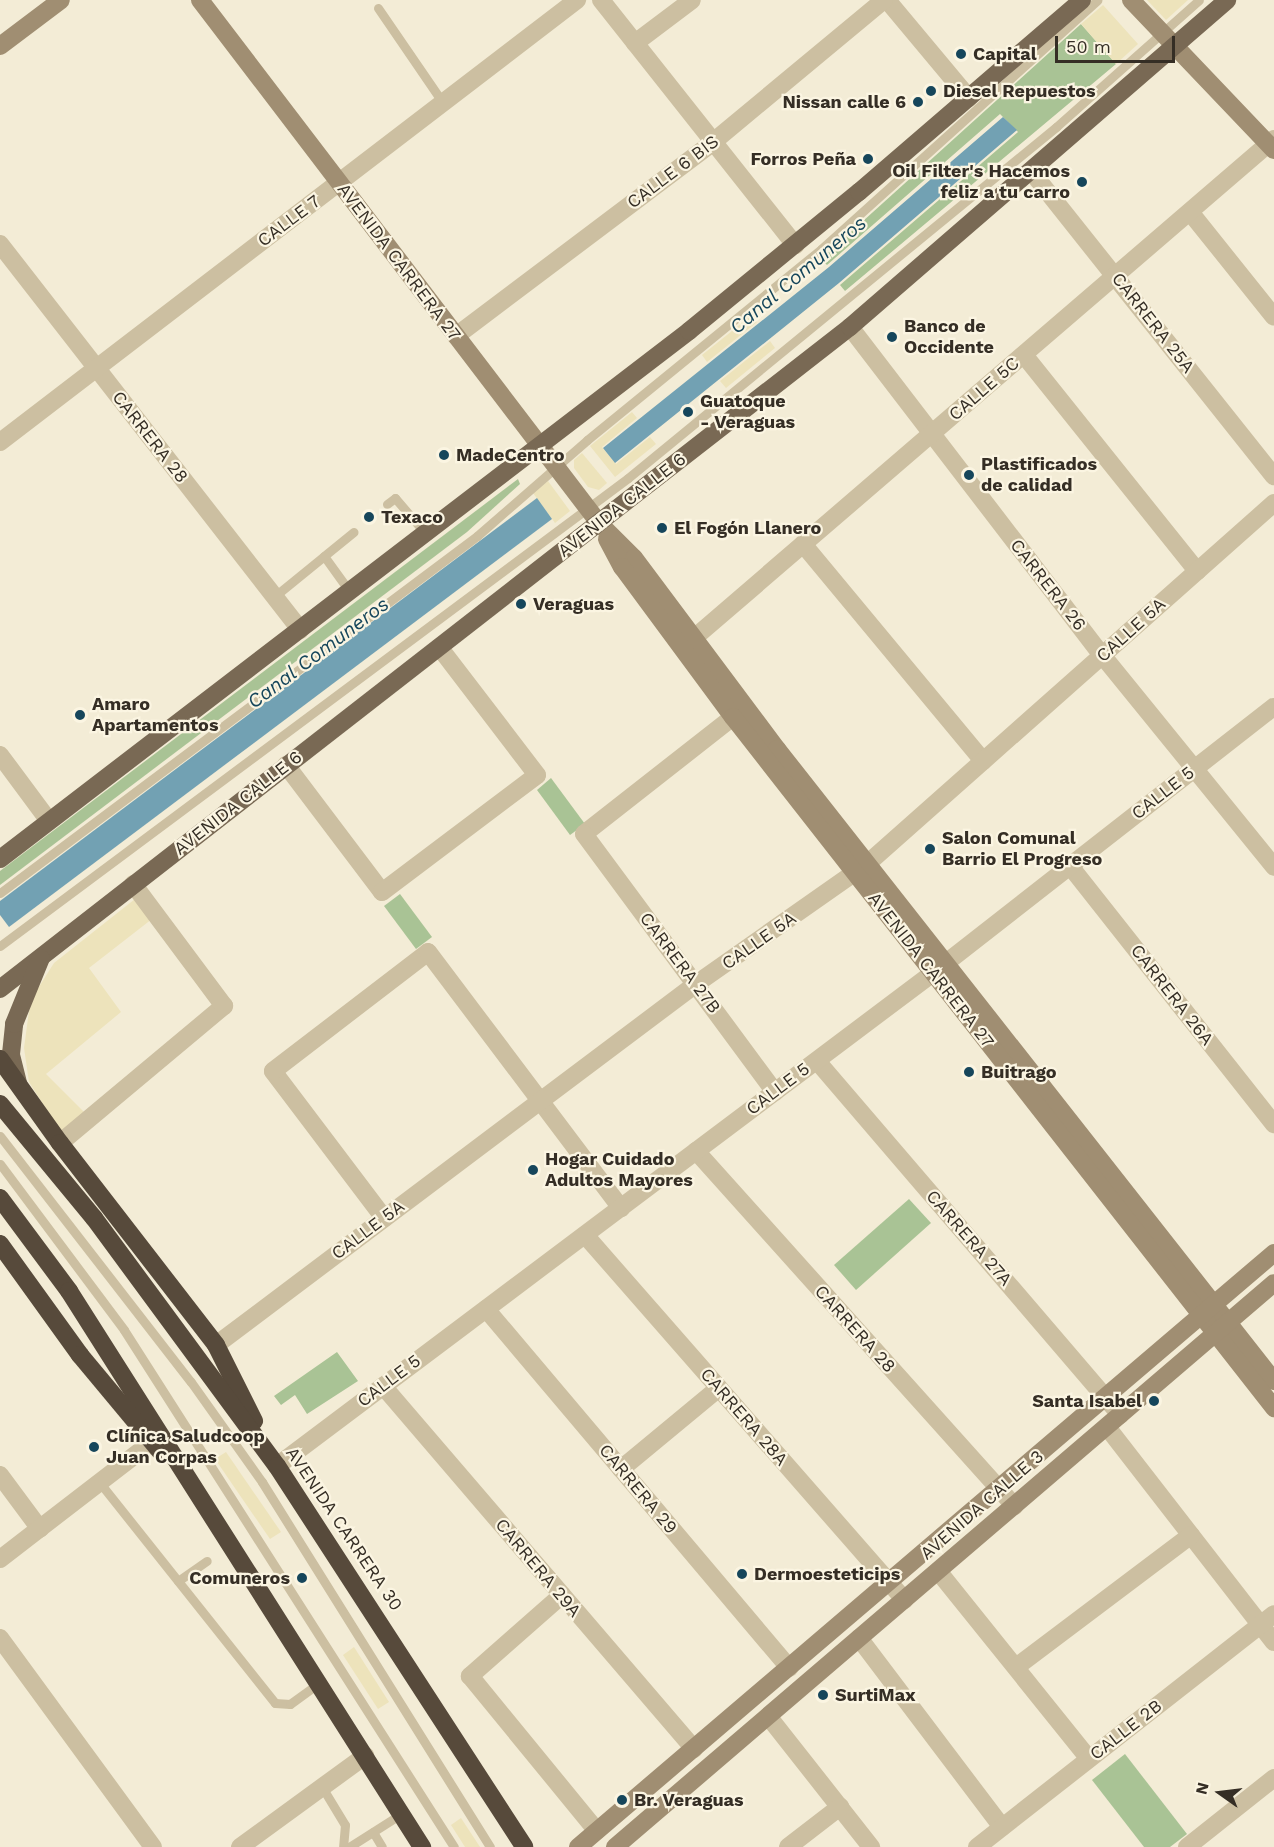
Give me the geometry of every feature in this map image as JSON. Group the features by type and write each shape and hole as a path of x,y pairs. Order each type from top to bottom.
{"highway":[{"path":"0,1059 60,1143 216,1345 277,1466"},
{"name":"AVENIDA CARRERA 30","path":"0,1104 94,1218 277,1466 524,1847"},
{"path":"0,1198 101,1342 213,1514 422,1847"},
{"path":"0,1244 81,1355 213,1514"}],"main road":[{"path":"0,46 61,0"},
{"name":"AVENIDA CARRERA 27","path":"200,0 587,508 634,558 861,868 1222,1328 1274,1408"},
{"path":"0,859 540,446 795,245 1082,0"},
{"path":"1131,0 1272,144"},
{"name":"AVENIDA CALLE 6","path":"0,989 43,953 850,327 1031,171 1168,39 1227,0"},
{"name":"AVENIDA CARRERA 27","path":"599,523 622,567 733,717 861,868"},
{"path":"18,1084 11,1054 14,1024 43,953"},
{"name":"AVENIDA CALLE 3","path":"578,1847 890,1584 1274,1253"},
{"name":"AVENIDA CALLE 3","path":"615,1847 1274,1283"},
{"name":"AVENIDA CARRERA 27","path":"1222,1328 1274,1381"}],"street":[{"name":"CALLE 7","path":"0,442 577,0"},
{"path":"601,0 795,245"},
{"path":"635,43 692,0"},
{"path":"886,0 969,98"},
{"name":"CALLE 6 BIS","path":"456,336 712,142 886,0"},
{"name":"CALLE 5C","path":"694,638 1272,144"},
{"name":"CARRERA 25A","path":"1031,171 1274,476"},
{"path":"1190,212 1274,317"},
{"name":"CARRERA 28","path":"0,244 301,630"},
{"name":"CARRERA 26","path":"850,327 1102,655 1274,867"},
{"path":"1024,355 1197,572"},
{"name":"CALLE 5A","path":"216,1345 696,984 861,868 1274,503"},
{"path":"803,544 984,761"},
{"path":"286,765 382,892 537,775 439,647"},
{"name":"CALLE 5","path":"277,1466 939,968 1274,707"},
{"name":"CARRERA 27B","path":"733,717 584,834 775,1092"},
{"path":"0,755 50,821"},
{"name":"CARRERA 26A","path":"1070,866 1274,1124"},
{"path":"60,1143 224,1006 133,884"},
{"path":"384,1218 273,1071 428,952 621,1208"},
{"name":"CARRERA 27A","path":"817,1060 1106,1398 1114,1421 1191,1535 1267,1619 1274,1642"},
{"name":"CARRERA 28","path":"696,1151 1014,1506"},
{"name":"CARRERA 28A","path":"585,1234 904,1600"},
{"name":"CARRERA 29","path":"486,1309 789,1668"},
{"name":"CARRERA 29A","path":"383,1386 694,1749"},
{"path":"621,1469 719,1389"},
{"path":"0,1559 152,1442"},
{"path":"0,1475 40,1528"},
{"path":"1016,1667 1191,1535"},
{"path":"938,1570 1089,1759"},
{"path":"562,1595 470,1676 597,1831"},
{"name":"CALLE 2B","path":"977,1847 1267,1619"},
{"path":"0,1638 153,1847"},
{"path":"859,1638 1002,1827"},
{"path":"768,1716 871,1847"},
{"path":"240,1847 365,1756"},
{"path":"1187,1847 1274,1778"},
{"path":"788,1847 840,1807"}],"lane":[{"path":"0,893 477,536 556,467 821,249 1098,0"},
{"path":"0,946 587,508 861,290 1056,127 1168,39 1199,0"},
{"path":"378,8 443,102"},
{"path":"387,504 395,498 426,534"},
{"path":"275,596 354,531"},
{"path":"324,556 350,592"},
{"path":"0,1136 191,1382 291,1525 490,1847"},
{"path":"0,1164 124,1330 170,1399 454,1847"},
{"path":"100,1483 275,1703 290,1704 319,1683"},
{"path":"178,1581 207,1561"},
{"path":"322,1787 345,1825 343,1847"},
{"path":"349,1847 401,1814"},
{"path":"373,1832 382,1847"}],"green space":[{"path":"1081,24 1116,64 845,291 840,285 1018,132 1000,114 827,265 821,259"},
{"path":"518,479 520,484 467,532 0,885 0,871"},
{"path":"551,778 585,824 570,835 537,790"},
{"path":"400,894 432,937 416,949 384,906"},
{"path":"909,1199 931,1223 856,1290 834,1265"},
{"path":"337,1352 358,1381 307,1414 295,1395 281,1405 274,1396"},
{"path":"1125,1754 1187,1834 1170,1847 1144,1847 1092,1780"}],"shaded area":[{"path":"1147,0 1188,0 1166,20"},
{"path":"1103,5 1138,44 1116,64 1081,24"},
{"path":"752,315 757,322 707,362 702,355"},
{"path":"770,341 775,348 726,388 720,381"},
{"path":"632,412 637,418 602,447 616,464 650,437 656,444 615,477 590,446"},
{"path":"582,453 607,483 599,490 588,487 574,468 574,460"},
{"path":"548,481 570,511 555,523 533,493"},
{"path":"135,899 152,919 89,968 121,1012 46,1074 88,1116 62,1134 29,1082 24,1048 29,1011 35,993 54,963"},
{"path":"226,1452 281,1532 270,1539 215,1459"},
{"path":"354,1647 389,1702 378,1709 343,1655"},
{"path":"461,1818 480,1847 465,1847 451,1825"}],"water":[{"path":"1003,117 1017,130 839,283 615,463 603,448 829,267"},
{"path":"537,498 552,519 9,927 0,915 0,901"}],"place":[{"name":"Capital","path":"961,54"},
{"name":"Diesel Repuestos","path":"931,91"},
{"name":"Nissan calle 6","path":"918,102"},
{"name":"Forros Peña","path":"868,159"},
{"name":"Oil Filter's Hacemos feliz a tu carro","path":"1082,182"},
{"name":"Banco de Occidente","path":"892,337"},
{"name":"Guatoque - Veraguas","path":"688,412"},
{"name":"MadeCentro","path":"444,455"},
{"name":"Plastificados de calidad","path":"969,475"},
{"name":"Texaco","path":"369,517"},
{"name":"El Fogón Llanero","path":"662,528"},
{"name":"Veraguas","path":"521,604"},
{"name":"Amaro Apartamentos","path":"80,715"},
{"name":"Salon Comunal Barrio El Progreso","path":"930,849"},
{"name":"Buitrago","path":"969,1072"},
{"name":"Hogar Cuidado Adultos Mayores","path":"533,1170"},
{"name":"Santa Isabel","path":"1154,1401"},
{"name":"Clínica Saludcoop Juan Corpas","path":"94,1447"},
{"name":"Dermoesteticips","path":"742,1574"},
{"name":"Comuneros","path":"302,1578"},
{"name":"SurtiMax","path":"823,1695"},
{"name":"Br. Veraguas","path":"622,1800"}],"water label":[{"name":"Canal Comuneros","path":"798,275"},
{"name":"Canal Comuneros","path":"318,653"}]}
